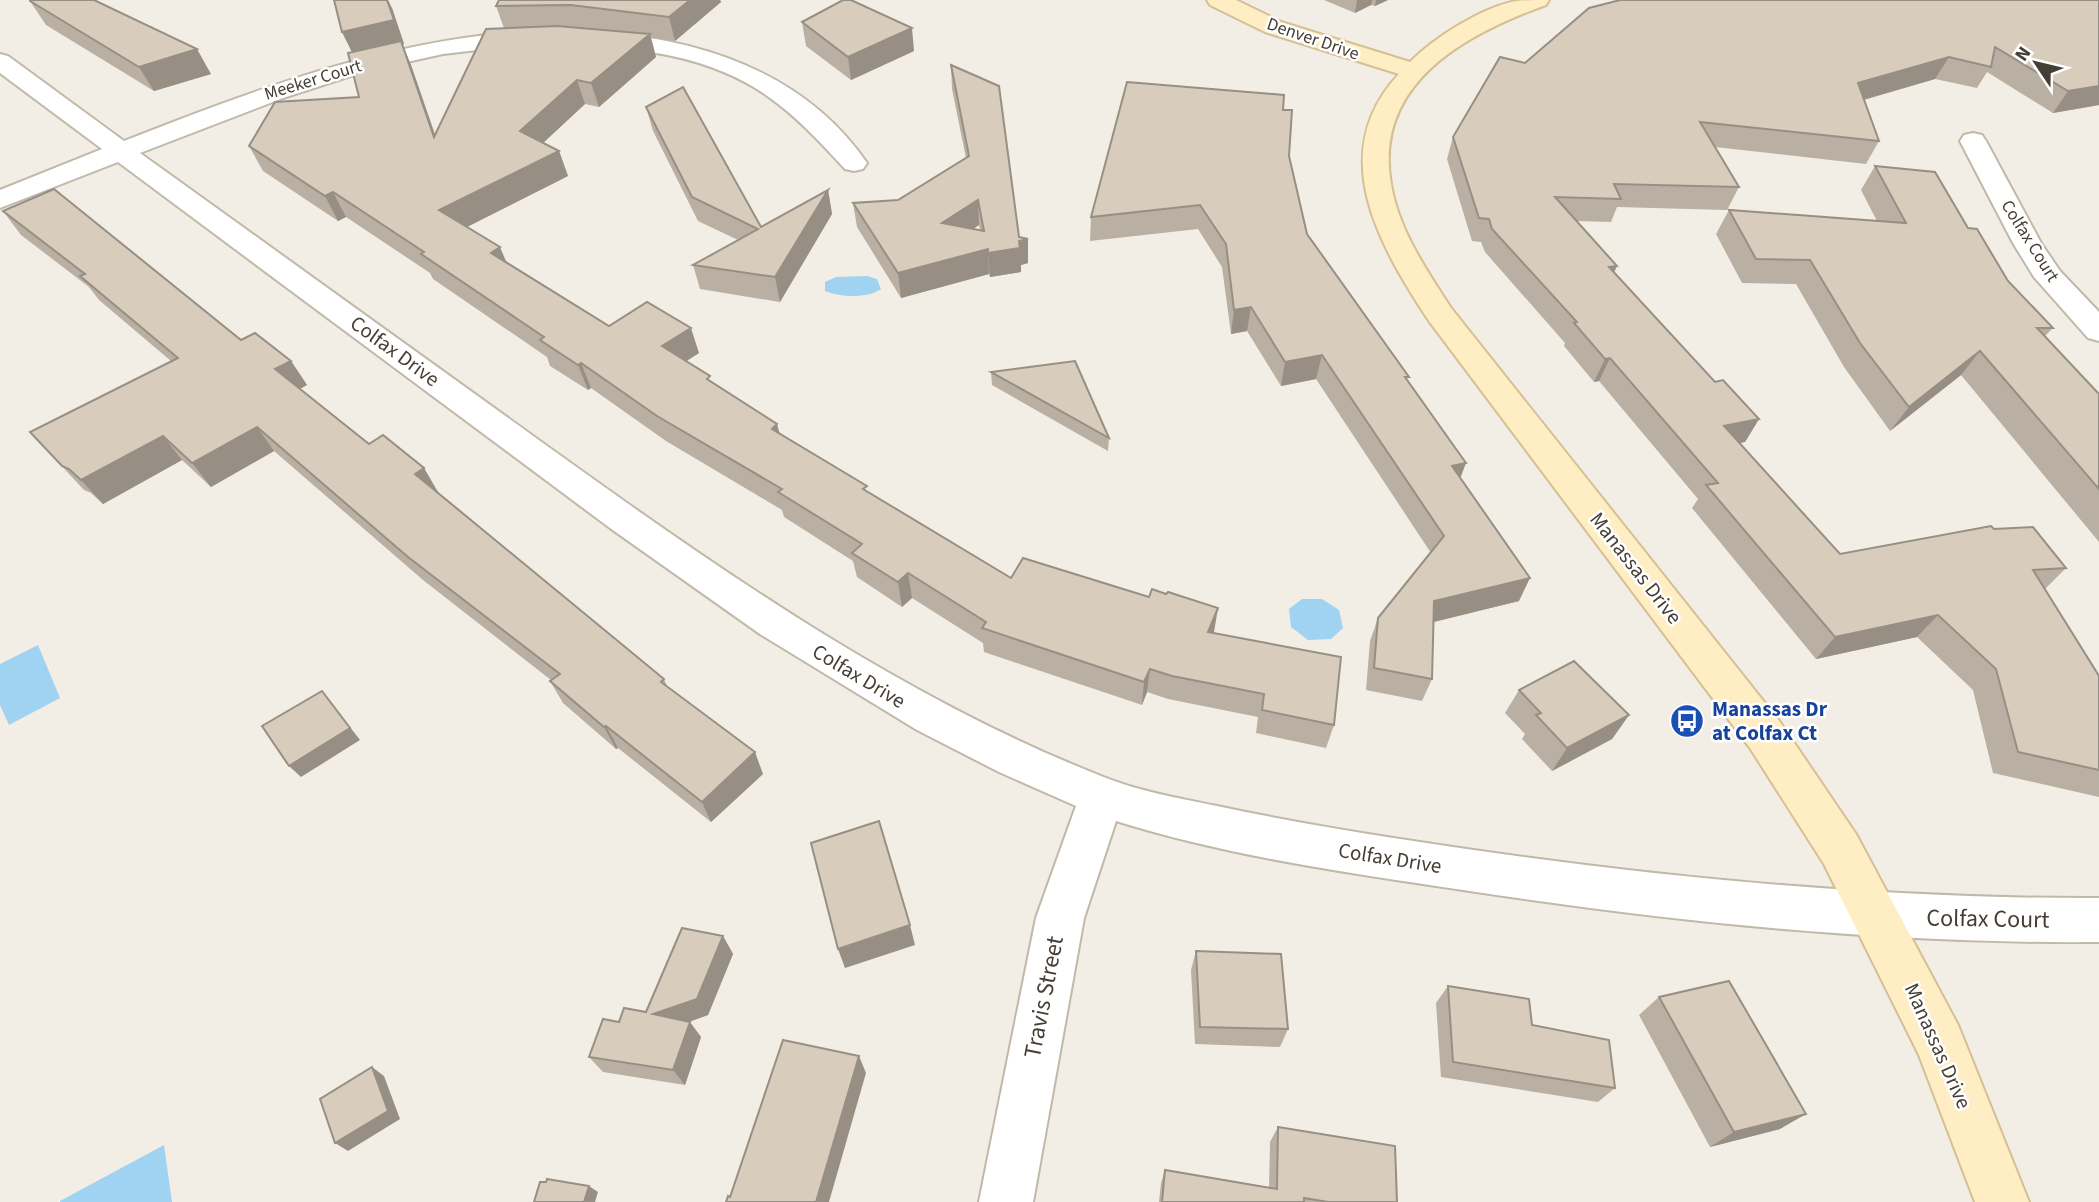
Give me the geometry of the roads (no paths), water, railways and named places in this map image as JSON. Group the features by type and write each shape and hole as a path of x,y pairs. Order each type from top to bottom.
{"main road":[{"name":"Denver Drive","path":"1218,0 1273,27 1412,70"},
{"name":"Manassas Drive","path":"1538,0 1493,17 1457,36 1412,70 1394,94 1379,129 1374,162 1377,184 1393,231 1412,271 1440,314 1765,736 1840,849 1940,1043 2002,1202"}],"street":[{"name":"Meeker Court","path":"0,200 287,86 341,69 470,43 567,38 641,43 730,66 755,77 789,99 813,119 853,163"},
{"name":"Colfax Drive","path":"0,61 120,152 681,562 866,683 973,741 1102,796 1147,812 1317,847 1539,881 1877,917"},
{"name":"Colfax Court","path":"1973,141 2027,243 2049,276 2099,331"},
{"name":"Travis Street","path":"1006,1202 1060,918 1102,796"},
{"name":"Colfax Court","path":"1877,917 2099,920"}],"water":[{"path":"867,276 877,279 881,289 853,296 825,291 825,282 836,277"},
{"path":"1302,599 1322,599 1339,610 1343,628 1331,639 1308,640 1291,627 1289,609"},
{"path":"38,645 60,698 9,725 0,705 0,664"},
{"path":"164,1145 172,1202 60,1202 60,1201"}],"place":[{"name":"Manassas Dr at Colfax Ct","path":"1687,721"}]}
